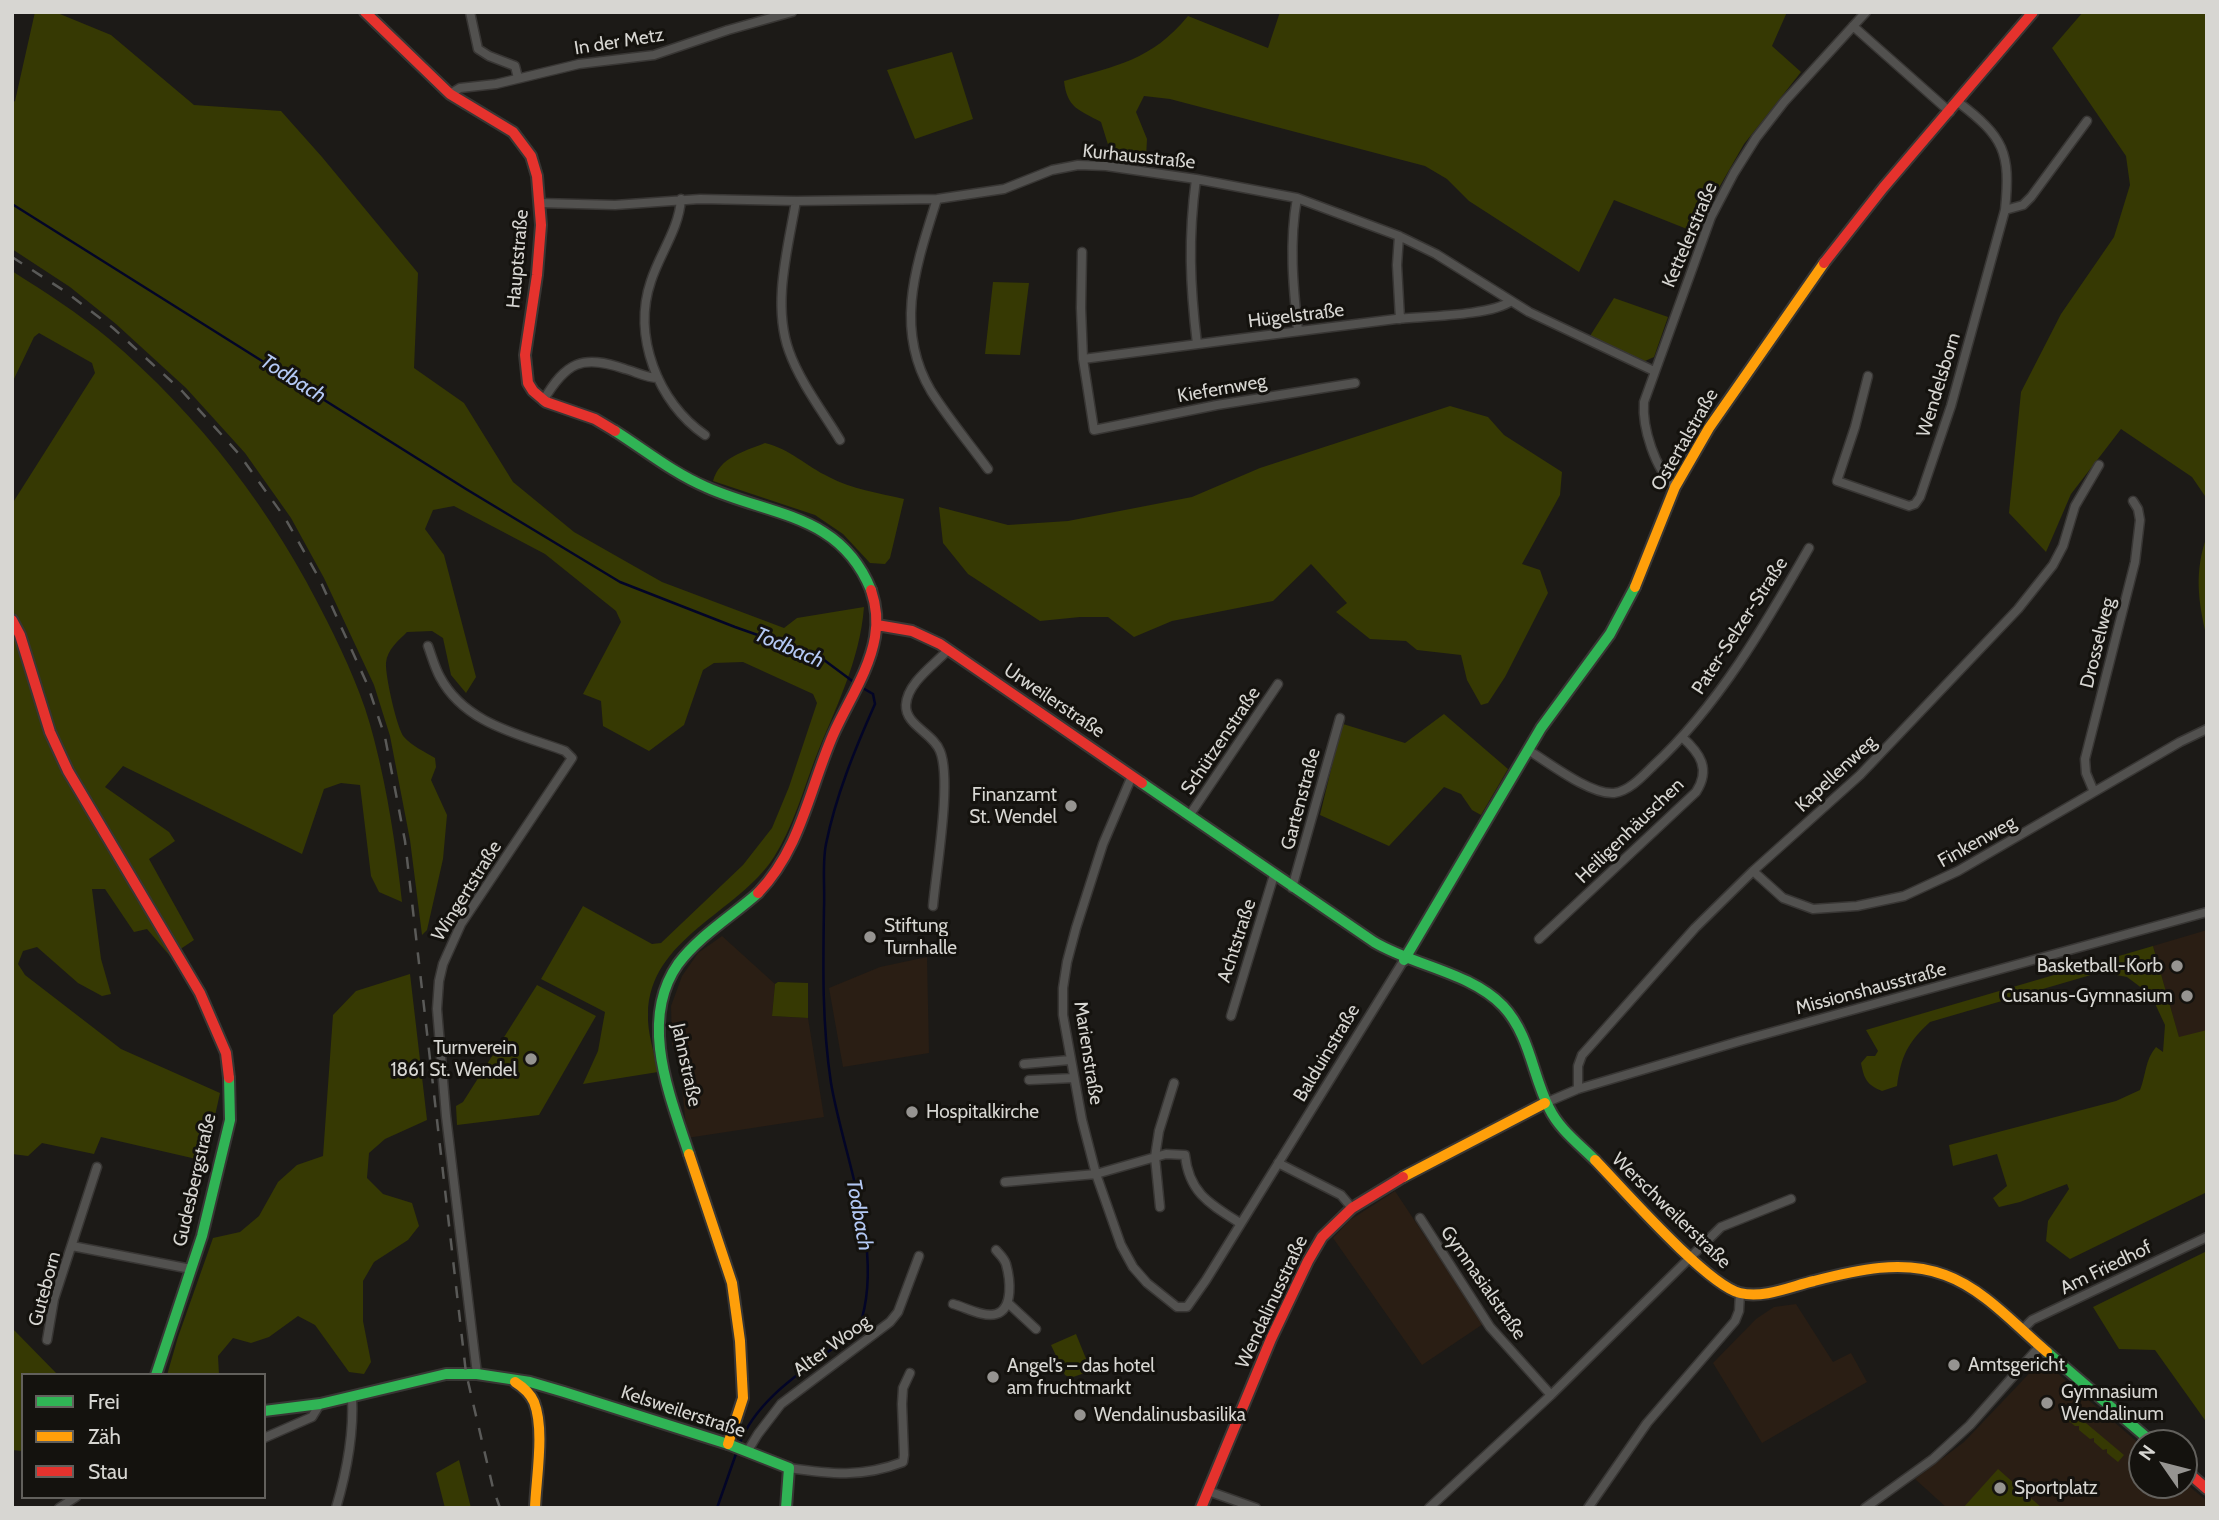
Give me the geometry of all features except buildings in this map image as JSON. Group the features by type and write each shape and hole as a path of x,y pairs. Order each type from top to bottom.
{"main road":[{"name":"Hauptstraße","path":"365,12 450,94 522,139 534,163 540,203 540,245 524,362 529,385 543,401"},
{"name":"Ostertalstraße","path":"1404,960 1557,704 1610,635 1626,607 1675,488 1709,428 1815,275 1883,188 2033,12"},
{"path":"543,401 592,418 702,486 790,513 813,523 837,540 869,582 876,606 877,625"},
{"name":"Gudesbergstraße","path":"12,620 20,635 50,732 68,771 200,993 226,1052 231,1091 230,1120 219,1173 157,1373"},
{"name":"Urweilerstraße","path":"877,625 912,631 948,650 1292,888 1404,960"},
{"name":"Jahnstraße","path":"738,1448 743,1398 737,1312 732,1283 671,1093 658,1030 659,1008 664,988 674,968 690,949 755,897 788,857 829,744 862,677 877,625"},
{"name":"Werschweilerstraße","path":"1404,960 1481,988 1504,1007 1516,1022 1527,1044 1545,1103 1557,1122 1690,1257 1719,1282 1740,1293 1766,1293 1871,1269 1902,1266 1944,1274 1968,1287 2022,1330 2138,1429"},
{"name":"Wendalinusstraße","path":"1201,1508 1258,1370 1308,1261 1322,1237 1352,1208 1395,1181 1545,1103"},
{"name":"Kelsweilerstraße","path":"320,1404 446,1374 477,1374 530,1382 565,1392 738,1448 789,1468"},
{"path":"513,1381 524,1387 535,1405 535,1508"},
{"path":"533,1399 565,1392"},
{"path":"266,1411 320,1404"},
{"path":"786,1508 789,1468"}],"street":[{"path":"470,12 478,49 515,66 518,78"},
{"name":"In der Metz","path":"450,94 460,88 496,84 579,64 654,55 792,12"},
{"name":"Kettelerstraße","path":"1675,488 1661,469 1645,426 1644,402 1711,217 1756,138 1784,102 1866,12"},
{"path":"1853,26 1950,112"},
{"name":"Wendelsborn","path":"1868,376 1837,481 1909,506 1915,504 1920,497 1951,406 2005,210 2008,180 2007,161 2002,146 1983,121 1958,102"},
{"path":"2005,210 2023,205 2031,197 2087,121"},
{"name":"Kurhausstraße","path":"540,203 615,205 681,199 937,199 1004,189 1052,170 1078,165 1106,166 1196,179 1297,198 1399,236 1436,254 1511,302 1574,335 1654,371"},
{"path":"1196,179 1191,213 1190,289 1197,344"},
{"path":"1297,198 1293,237 1293,281 1298,331"},
{"path":"681,199 678,216 651,281 645,304 645,327 648,348 658,377 683,418 705,435"},
{"path":"937,199 916,266 911,298 911,331 916,356 931,391 988,469"},
{"path":"796,201 783,277 784,327 788,348 797,369 840,440"},
{"path":"1399,236 1397,265 1400,318"},
{"path":"1082,252 1083,359"},
{"name":"Hügelstraße","path":"1083,359 1400,318 1481,311 1496,309 1511,302"},
{"name":"Kiefernweg","path":"1083,359 1094,430 1217,405 1355,383"},
{"path":"543,401 562,374 573,365 586,361 601,361 649,377 658,377"},
{"name":"Kapellenweg","path":"1578,1089 1577,1066 1590,1044 1673,950 1753,871 1860,775 2018,610 2053,565 2063,546 2075,506 2099,465"},
{"name":"Drosselweg","path":"2094,792 2086,773 2085,759 2135,562 2140,520 2133,500"},
{"name":"Pater-Selzer-Straße","path":"1528,750 1596,790 1617,793 1636,781 1682,737 1737,665 1809,548"},
{"name":"Wingertstraße","path":"428,646 439,676 468,712 486,723 565,751 572,758 461,924 446,954 439,981 437,1009 446,1116 477,1374"},
{"path":"933,906 945,790 943,766 940,751 930,736 908,715 906,708 908,694 948,650"},
{"name":"Schützenstraße","path":"1189,816 1278,684"},
{"name":"Gartenstraße","path":"1292,888 1340,718"},
{"name":"Finkenweg","path":"1753,871 1783,898 1813,909 1882,902 1940,881 2207,729"},
{"name":"Heiligenhäuschen","path":"1539,939 1696,792 1703,777 1701,757 1682,737"},
{"name":"Marienstraße","path":"1132,776 1103,844 1067,962 1063,1015 1070,1060 1096,1174 1126,1256 1140,1276 1177,1307 1187,1307"},
{"name":"Achtstraße","path":"1231,1016 1274,875"},
{"name":"Missionshausstraße","path":"1545,1103 1578,1089 1740,1041 2207,912"},
{"name":"Balduinstraße","path":"1187,1307 1404,960"},
{"path":"1024,1064 1070,1060"},
{"path":"1029,1080 1074,1078"},
{"path":"1160,1208 1156,1157 1159,1131 1174,1083"},
{"path":"1004,1182 1096,1174 1167,1154 1185,1155 1196,1191 1240,1223"},
{"path":"1278,1163 1341,1195 1352,1208"},
{"name":"Guteborn","path":"47,1340 54,1299 97,1167"},
{"path":"1429,1508 1551,1395 1721,1227 1791,1199"},
{"name":"Gymnasialstraße","path":"1420,1218 1490,1326 1551,1395"},
{"name":"Am Friedhof","path":"2022,1330 2032,1320 2207,1237"},
{"name":"Guteborn","path":"72,1246 191,1269"},
{"path":"953,1304 991,1315 998,1314 1008,1303 1007,1267 996,1250"},
{"name":"Alter Woog","path":"738,1448 758,1434 781,1404 890,1322 898,1312 919,1256"},
{"path":"1588,1508 1647,1423 1735,1321 1739,1311 1740,1293"},
{"path":"1008,1303 1036,1329"},
{"path":"1865,1508 1933,1459 1970,1425 2040,1346"},
{"path":"789,1468 822,1473 861,1474 880,1471 903,1462 903,1396 910,1373"},
{"path":"336,1508 354,1424 352,1397"},
{"name":"Kelsweilerstraße","path":"266,1437 312,1417 320,1404"},
{"path":"1208,1491 1256,1508"}],"shaded area":[{"path":"35,12 55,12 111,35 194,105 281,111 418,273 414,368 464,403 513,482 574,532 662,582 784,628 797,618 864,607 862,627 846,684 781,845 758,877 679,946 663,965 652,988 648,1021 658,1072 583,1084 598,1051 605,1012 541,979 583,906 652,944 661,943 743,865 772,828 789,787 817,703 813,694 743,662 714,663 703,670 684,725 649,751 603,726 601,701 583,694 621,622 616,611 545,554 454,506 433,510 425,529 444,555 476,677 466,693 451,675 443,638 432,631 407,632 387,658 389,690 401,732 411,743 435,758 436,767 431,780 447,815 443,859 427,930 422,935 410,840 390,736 374,685 324,578 291,518 245,453 186,388 116,324 70,287 12,249 12,103 15,101"},
{"path":"1280,12 1787,12 1772,46 1801,72 1744,144 1697,233 1614,200 1579,272 1469,201 1447,179 1425,166 1170,99 1144,96 1136,112 1147,139 1146,158 1124,157 1110,151 1101,122 1075,107 1068,97 1064,81 1117,65 1146,52 1174,31 1188,16 1268,48"},
{"path":"2083,12 2207,12 2207,531 2205,496 2192,477 2121,429 2071,494 2046,552 2009,513 2021,392 2061,314 2114,237 2130,185 2126,156 2052,48"},
{"path":"952,52 973,119 915,139 887,70"},
{"path":"12,271 85,320 142,368 204,433 259,505 306,581 348,664 370,724 383,780 402,902 379,892 371,876 360,785 341,783 324,789 302,854 123,766 105,787 169,832 175,841 149,859 194,940 170,956 147,929 134,932 105,889 92,889 101,959 111,994 102,996 78,983 37,947 23,951 18,964 25,975 121,1049 220,1093 205,1161 101,1137 94,1154 42,1143 28,1156 12,1154 12,504 95,373 92,363 39,333 34,337 12,383"},
{"path":"993,282 1029,283 1020,355 985,354"},
{"path":"1614,298 1668,317 1654,357 1645,361 1590,336"},
{"path":"1450,406 1488,417 1504,435 1562,472 1560,495 1522,564 1540,570 1548,593 1505,677 1488,703 1481,705 1467,680 1461,655 1417,650 1406,641 1370,639 1336,612 1347,603 1311,564 1273,601 1172,621 1134,637 1108,617 1040,621 968,574 943,543 939,507 1008,525 1068,521 1192,497 1260,468"},
{"path":"765,443 782,449 838,481 904,499 890,558 885,564 870,563 843,534 815,515 713,481 716,473 727,461"},
{"path":"2207,536 2207,638 2201,612 2199,574"},
{"path":"1444,714 1508,769 1481,815 1472,810 1461,794 1444,787 1389,846 1320,815 1343,724 1405,743"},
{"name":"Cusanus-Gymnasium","path":"2207,930 2207,1079 2192,1083 2153,946"},
{"path":"722,936 775,984 772,1016 808,1018 824,1117 687,1138 680,1066 672,1044 671,1006 682,976 698,953"},
{"path":"2153,946 2179,1037 2207,1030 2207,1192 2070,1259 2046,1241 2048,1221 2069,1189 2067,1184 1999,1207 1993,1198 2007,1186 1997,1154 1953,1166 1949,1145 2116,1101 2140,1090 2152,1052 2156,1047 2163,1052 2165,1025 2151,995 2127,977 2101,972 1930,1022 1907,1050 1897,1086 1882,1091 1870,1084 1862,1069 1861,1063 1867,1056 1875,1056 1878,1051 1866,1030"},
{"path":"927,957 929,1053 843,1067 829,988 880,967"},
{"path":"410,974 427,1120 385,1139 369,1153 367,1178 383,1194 412,1203 419,1226 408,1240 374,1262 363,1281 363,1321 371,1362 364,1374 349,1372 315,1325 298,1316 269,1337 251,1343 233,1338 218,1356 219,1373 168,1373 213,1238 240,1232 259,1216 278,1182 297,1165 323,1156 333,1015 356,991"},
{"path":"808,983 808,1018 772,1016 775,984"},
{"name":"Turnverein 1861 St. Wendel","path":"537,985 596,1016 539,1115 457,1125 456,1106 463,1102"},
{"path":"1395,1191 1483,1324 1422,1365 1333,1238 1350,1220"},
{"path":"2207,1251 2207,1423 2155,1350 2119,1349 2093,1307"},
{"path":"1796,1304 1833,1362 1851,1353 1867,1382 1762,1443 1713,1363 1756,1319 1774,1307"},
{"path":"12,1328 56,1373 21,1373 21,1451 12,1450"},
{"path":"1076,1334 1091,1371 1070,1378 1065,1375 1051,1345"},
{"name":"Gymnasium Wendalinum","path":"2042,1360 2128,1434 2128,1499 2198,1499 2198,1494 2207,1501 2207,1508 1947,1508 1915,1479 1964,1442"},
{"path":"2068,1408 2124,1455 2118,1462 2107,1453 2107,1449 2103,1450 2094,1442 2094,1438 2090,1439 2079,1430 2079,1426 2064,1417"},
{"path":"459,1460 471,1508 445,1508 436,1473"},
{"name":"Sportplatz","path":"1998,1469 2042,1508 1963,1508"}],"waterway":[{"name":"Todbach","path":"12,204 466,489 620,582 820,657 855,683"},
{"name":"Todbach","path":"739,1445 748,1426 775,1394 859,1328 866,1299 868,1268 865,1237 831,1083 823,974 826,844 847,772 875,704 873,694 861,687"},
{"name":"Todbach","path":"717,1508 737,1451"}],"railway":[{"path":"12,257 66,292 113,328 182,391 239,454 285,518 319,578 368,686 385,737 405,841 466,1373 500,1508"}],"traffic: fast":[{"path":"615,431 694,481 730,497 801,520 822,531 841,546 858,565 871,590"},
{"path":"1404,960 1541,728 1610,634 1635,587"},
{"path":"1142,783 1374,942 1458,977 1490,994 1503,1006 1519,1029 1553,1116 1595,1160"},
{"path":"689,1154 661,1059 660,1010 666,986 686,954 758,893"},
{"path":"157,1373 202,1236 230,1120 229,1078"},
{"path":"2047,1352 2137,1429"},
{"path":"266,1411 320,1404 446,1374 477,1374 530,1382 728,1444 789,1468 786,1508"}],"traffic: slow":[{"path":"1635,587 1675,487 1709,428 1824,263"},
{"path":"1403,1177 1545,1103"},
{"path":"689,1154 732,1283 740,1341 743,1398 728,1444"},
{"path":"1595,1160 1687,1255 1725,1286 1740,1293 1768,1293 1846,1273 1880,1268 1929,1270 1973,1289 2047,1352"},
{"path":"515,1382 530,1396 537,1413 539,1440 535,1508"}],"traffic: jam":[{"path":"365,12 450,94 513,132 531,156 537,176 541,225 537,275 525,355 528,383 546,402 595,419 615,431"},
{"path":"1824,263 1883,188 2033,12"},
{"path":"758,893 773,876 794,838 833,735 868,663 876,625 871,590"},
{"path":"12,620 20,635 50,732 68,771 200,993 226,1053 229,1078"},
{"path":"877,625 912,631 940,644 1142,783"},
{"path":"1201,1508 1271,1339 1322,1237 1352,1208 1403,1177"},
{"path":"2198,1481 2207,1489"}],"place":[{"name":"Finanzamt St. Wendel","path":"1071,806"},
{"name":"Stiftung Turnhalle","path":"870,937"},
{"name":"Basketball-Korb","path":"2177,966"},
{"name":"Cusanus-Gymnasium","path":"2187,996"},
{"name":"Turnverein 1861 St. Wendel","path":"531,1059"},
{"name":"Hospitalkirche","path":"912,1112"},
{"name":"Amtsgericht","path":"1954,1365"},
{"name":"Angel’s – das hotel am fruchtmarkt","path":"993,1377"},
{"name":"Gymnasium Wendalinum","path":"2047,1403"},
{"name":"Wendalinusbasilika","path":"1080,1415"},
{"name":"Sportplatz","path":"2000,1488"}]}
